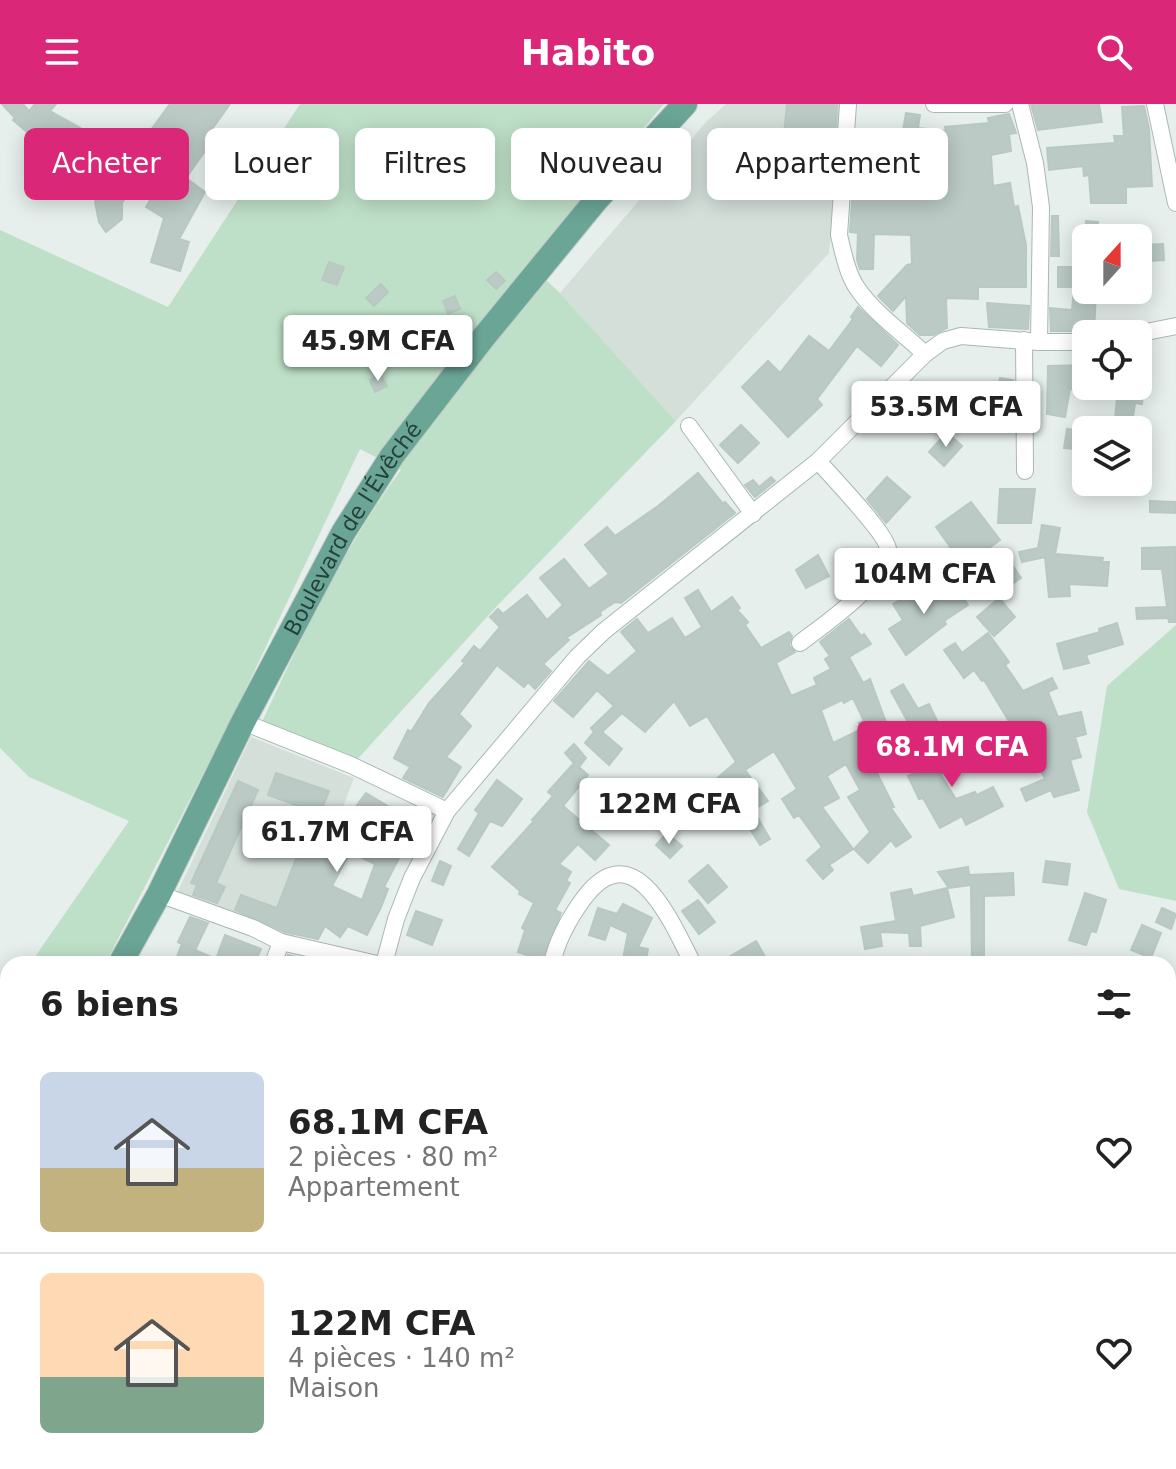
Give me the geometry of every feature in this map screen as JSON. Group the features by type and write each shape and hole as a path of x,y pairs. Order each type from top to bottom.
{"main road":[{"name":"Boulevard de l'Évêché","path":"124,956 343,533 408,433 597,199 685,104"}],"street":[{"path":"848,104 839,235 846,259 856,286 867,300 925,354"},
{"path":"934,104 1005,104"},
{"path":"1020,104 1035,163 1041,207 1025,471"},
{"path":"1155,104 1176,203"},
{"path":"1152,331 1176,326"},
{"path":"386,956 393,927 412,878 447,811 594,640 818,461 925,354 943,341 961,336 1072,342"},
{"path":"689,426 753,514"},
{"path":"800,643 873,583 885,566 889,551 876,528 818,461"},
{"path":"243,722 351,765 447,811"},
{"path":"555,956 572,914 596,882 616,872 628,874 648,889 689,956"},
{"path":"159,894 253,928 281,942 342,956"},
{"path":"276,956 281,942"}],"shaded area":[{"path":"726,104 844,104 842,128 707,128 707,200 834,200 829,253 676,421 560,293 639,200 691,200 691,139"},
{"path":"251,737 354,778 292,941 177,893"}],"green space":[{"path":"300,104 664,104 644,128 511,128 511,200 585,200 533,268 560,293 676,421 497,606 354,763 262,722 343,561 401,470 360,449 233,716 109,956 36,956 129,821 29,777 0,748 0,230 168,307 238,200 339,200 339,128 284,128"},
{"path":"1176,625 1176,901 1119,889 1087,812 1107,686"}],"building":[{"path":"2,104 23,104 29,111 35,104 56,104 50,111 80,128 24,129 13,120 15,118"},
{"path":"170,104 230,104 213,128 205,128 205,151 189,174 189,128 152,128"},
{"path":"787,104 837,104 836,128 785,128"},
{"path":"1031,104 1099,104 1102,122 1038,130"},
{"path":"1144,106 1149,129 1152,186 1126,187 1126,203 1091,203 1089,175 1084,176 1083,166 1049,170 1047,148 1115,143 1114,136 1124,136 1122,107"},
{"path":"906,113 920,115 918,128 903,128"},
{"path":"1009,114 1016,133 1009,134 1011,151 991,155 993,186 1010,183 1014,207 1018,206 1026,245 1026,287 978,287 978,299 946,298 947,328 933,335 920,335 907,323 906,296 893,311 878,296 907,265 912,264 911,235 874,234 873,269 860,269 857,260 858,233 850,232 852,200 948,200 948,128 945,127 989,123 988,118"},
{"path":"189,180 205,192 179,239 189,242 180,271 151,262 164,218 146,207 150,200 189,200"},
{"path":"124,200 122,219 106,232 99,222 95,202"},
{"path":"1052,216 1058,216 1059,256 1051,256"},
{"path":"1152,244 1163,244 1164,260 1152,261"},
{"path":"329,262 344,267 337,285 322,280"},
{"path":"1058,267 1072,267 1072,287 1058,287"},
{"path":"496,272 505,281 496,289 487,280"},
{"path":"381,284 388,292 374,306 366,298"},
{"path":"455,296 460,309 448,314 443,301"},
{"path":"987,303 1029,306 1028,329 989,327"},
{"path":"1073,304 1095,304 1095,320 1072,320 1072,331 1051,331 1050,308 1072,310"},
{"path":"858,307 898,345 881,366 857,346 817,399 822,405 788,437 742,387 768,361 780,373 809,336 829,351 853,319 851,317"},
{"path":"1072,365 1072,389 1065,417 1047,414 1048,366"},
{"path":"381,375 387,386 375,392 370,380"},
{"path":"1000,378 1013,380 1013,408 995,404"},
{"path":"1117,400 1142,400 1142,404 1135,403 1133,416 1115,416"},
{"path":"741,425 759,443 738,463 720,445"},
{"path":"1067,429 1072,430 1072,449 1064,448"},
{"path":"947,432 962,446 944,466 929,452"},
{"path":"698,473 723,504 725,502 735,513 621,603 615,602 566,638 569,640 543,664 551,671 535,689 528,682 524,687 497,665 459,714 471,726 446,757 461,767 443,797 403,778 410,767 394,758 408,730 411,732 429,703 465,663 462,661 474,646 480,651 500,627 490,617 498,609 503,614 527,595 547,620 563,605 540,578 564,559 589,589 609,574 585,545 607,527 615,536"},
{"path":"771,477 775,481 755,497 745,485 753,480 759,487"},
{"path":"887,477 910,497 886,523 867,499"},
{"path":"1000,489 1035,489 1031,523 998,523"},
{"path":"1150,501 1176,502 1176,513 1150,512"},
{"path":"971,502 1000,540 964,566 936,527"},
{"path":"1042,525 1060,528 1055,554 1103,558 1102,562 1109,562 1107,586 1069,584 1070,596 1049,597 1045,557 1022,562 1019,552 1038,548"},
{"path":"1176,547 1176,622 1169,622 1168,618 1137,619 1136,608 1167,607 1162,569 1142,569 1142,548"},
{"path":"818,555 829,576 806,588 796,570"},
{"path":"1013,566 1021,578 990,599 982,587"},
{"path":"955,585 968,605 944,621 946,624 906,655 889,629 903,620 893,604 920,588 929,602"},
{"path":"698,590 711,612 732,597 740,608 737,610 748,622 745,625 761,648 789,632 792,636 789,645 795,652 776,663 791,696 817,685 814,678 831,669 825,659 830,656 820,642 849,619 861,636 864,634 871,644 849,657 863,683 870,679 892,739 865,749 894,807 891,808 911,837 896,847 891,840 868,863 854,849 870,832 848,797 860,790 846,764 827,776 839,798 822,807 853,849 829,865 833,870 823,879 807,860 822,847 799,815 794,818 782,799 797,789 774,751 745,770 768,801 744,815 724,786 722,788 715,780 736,762 707,716 690,726 674,701 645,732 622,713 602,732 622,749 609,765 585,743 594,732 591,728 614,706 597,690 573,717 554,701 589,661 608,676 637,651 621,632 637,619 648,633 672,618 685,638 702,627 685,598","holes":["853,698 864,721 859,723 862,729 833,743 821,710"]},
{"path":"999,598 1015,617 994,636 977,617"},
{"path":"1117,623 1123,644 1086,655 1089,663 1064,669 1057,644 1100,632 1099,629"},
{"path":"988,633 1009,662 1005,665 1023,691 1052,678 1057,688 1048,692 1058,717 1081,712 1086,734 1075,737 1081,757 1070,760 1079,790 1054,797 1051,790 1026,801 1021,789 1045,779 1026,739 1021,741 984,680 974,670 964,678 944,650 955,643 962,653"},
{"path":"903,684 918,709 929,704 943,733 920,744 891,691"},
{"path":"966,738 975,759 940,774 956,799 975,792 977,795 993,787 1003,806 966,825 962,816 940,828 923,798 919,799 908,776 946,759 941,749"},
{"path":"574,744 586,758 579,767 588,775 563,806 609,845 595,860 578,844 559,864 571,872 566,881 570,883 555,910 561,913 544,956 530,956 518,952 525,930 522,928 534,903 519,894 520,891 492,867 553,796 548,792 574,763 565,753"},
{"path":"996,745 1006,764 990,772 979,754"},
{"path":"276,773 329,791 320,814 268,795"},
{"path":"497,780 522,799 502,826 490,821 469,856 458,849 479,813 475,810"},
{"path":"238,781 258,790 216,883 225,887 217,903 193,895 197,885 191,883"},
{"path":"366,793 401,814 390,832 408,841 384,887 388,889 367,935 348,926 340,937 325,926 318,939 285,932 235,910 241,895 277,908 314,812 344,823","holes":["350,852 375,864 362,900 332,886"]},
{"path":"753,810 770,839 760,845 742,816"},
{"path":"667,833 682,846 670,858 656,845"},
{"path":"440,861 451,866 443,885 432,881"},
{"path":"1046,861 1070,864 1067,885 1043,882"},
{"path":"708,865 727,887 708,903 689,881"},
{"path":"968,867 969,875 1013,873 1014,895 984,896 984,956 972,956 971,885 949,888 938,872"},
{"path":"947,888 954,917 920,926 921,946 910,946 909,933 880,932 882,946 865,949 861,927 896,921 891,893 911,889 913,896"},
{"path":"1085,893 1106,900 1096,932 1091,931 1086,945 1069,940"},
{"path":"698,900 715,922 699,934 682,911"},
{"path":"623,904 652,918 638,947 648,949 647,956 624,956 628,933 610,925 605,940 589,935 598,908 617,914"},
{"path":"1162,908 1176,914 1171,929 1156,922"},
{"path":"416,911 442,920 432,945 407,935"},
{"path":"190,917 208,923 195,950 209,956 177,956 182,944 178,942"},
{"path":"1142,925 1161,933 1152,956 1131,950"},
{"path":"225,935 261,949 258,956 217,956"},
{"path":"756,941 765,956 731,956"}]}
